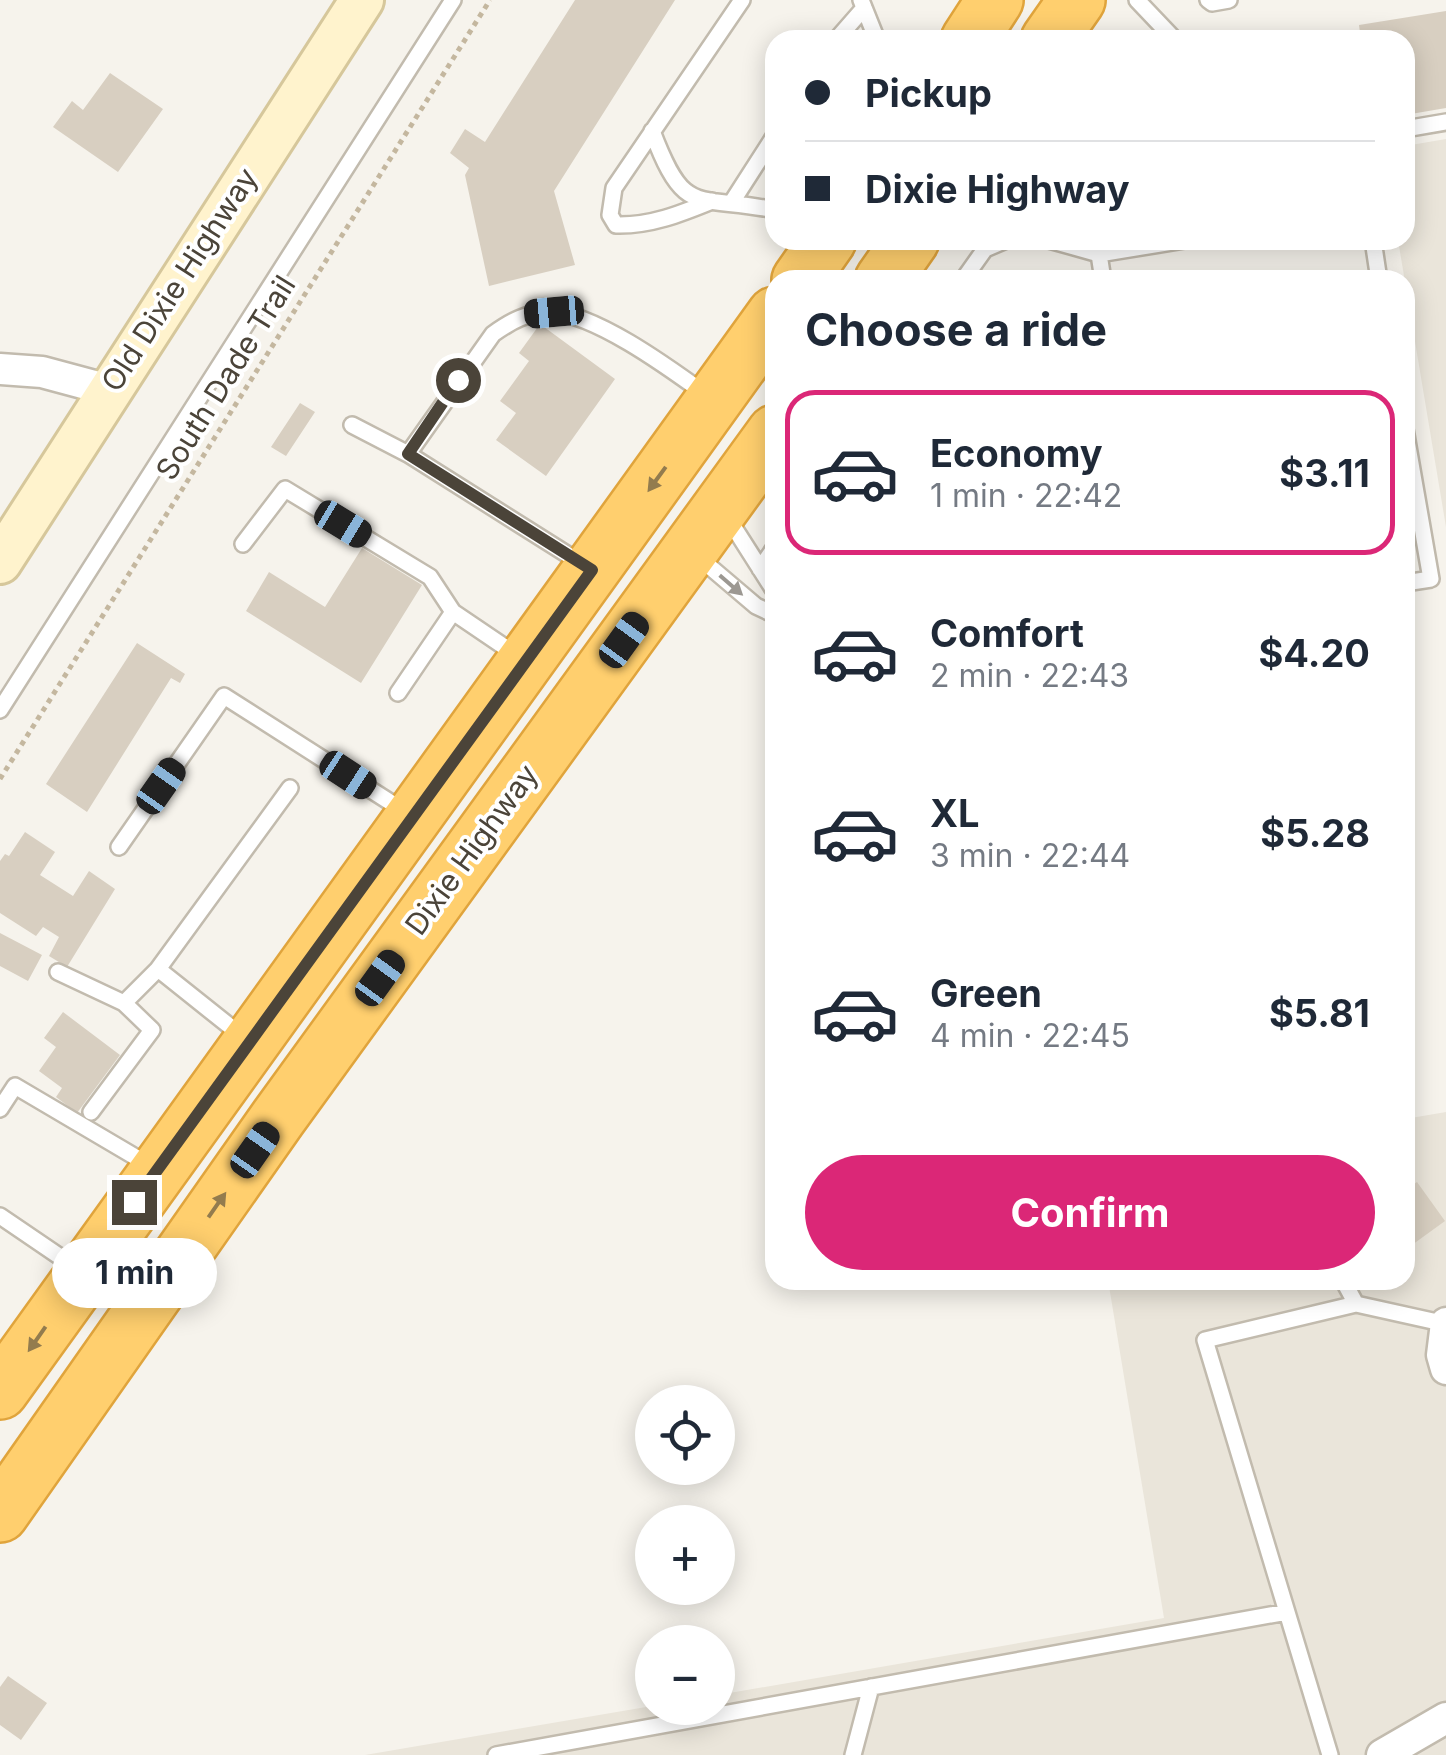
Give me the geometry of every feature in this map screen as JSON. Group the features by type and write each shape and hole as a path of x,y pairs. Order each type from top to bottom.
{"highway":[{"path":"976,30 995,0"},
{"path":"1056,30 1076,0"},
{"path":"0,1391 765,328"},
{"path":"706,528 678,529 681,510 765,384"},
{"name":"Dixie Highway","path":"0,1514 400,950 765,447"},
{"path":"400,950 453,832 590,632 597,602 592,570"}],"street":[{"name":"Old Dixie Highway","path":"0,562 362,0"},
{"path":"0,369 42,372 109,390"},
{"path":"1446,1324 1442,1355 1446,1369"},
{"path":"1382,1755 1446,1718"}],"lane":[{"path":"0,710 453,0"},
{"path":"712,201 666,219 616,225 610,214 614,188 742,0"},
{"path":"1138,0 1165,30"},
{"path":"1208,0 1229,0"},
{"path":"843,30 862,4"},
{"path":"862,4 873,30"},
{"path":"1415,127 1446,122"},
{"path":"652,131 665,165 686,196 765,208"},
{"path":"732,202 765,151"},
{"path":"1084,250 1098,254 1123,250"},
{"path":"1098,254 1101,270"},
{"path":"408,454 493,334 512,320 531,314 554,312 578,318 653,356 714,400"},
{"path":"352,425 408,454 592,570"},
{"path":"243,544 284,489 430,577 453,612 525,662"},
{"path":"1415,489 1430,578 1415,581"},
{"path":"706,528 765,577"},
{"path":"706,528 756,606 765,610"},
{"path":"760,569 765,562"},
{"path":"398,693 453,612"},
{"path":"119,847 224,696 412,816"},
{"path":"124,1003 158,970 290,788"},
{"path":"158,970 249,1042"},
{"path":"58,972 124,1003 152,1030 91,1112"},
{"path":"0,1109 15,1086 157,1169"},
{"path":"0,1216 83,1273"},
{"path":"1348,1290 1356,1304"},
{"path":"1330,1755 1204,1340 1356,1304 1446,1324"},
{"path":"496,1755 1287,1612"},
{"path":"852,1755 871,1687"}],"path":[{"name":"South Dade Trail","path":"0,780 490,0"}],"shaded area":[{"path":"1446,139 1446,527 1415,342 1415,270 1403,270 1400,250 1415,250 1415,144"},
{"path":"1446,1112 1446,1755 365,1755 635,1709 635,1725 735,1725 735,1692 1164,1618 1110,1290 1415,1290 1415,1117"}],"building":[{"path":"575,0 675,0 554,191 575,265 489,286 465,175 469,168 450,153 465,129 485,142"},
{"path":"1446,11 1446,108 1415,113 1415,30 1360,30 1359,25"},
{"path":"110,73 163,109 118,172 53,127 72,101 83,110"},
{"path":"540,324 615,379 546,476 496,440 516,413 500,401 529,361 519,353"},
{"path":"300,403 315,412 286,456 271,447"},
{"path":"362,548 422,585 361,683 246,611 269,572 325,607"},
{"path":"137,643 185,674 180,683 171,678 87,812 46,784"},
{"path":"25,832 55,852 40,875 73,896 89,871 115,889 67,967 49,956 59,937 43,927 36,936 0,913 0,861 5,854 9,856"},
{"path":"0,933 42,955 28,981 0,966"},
{"path":"63,1012 120,1055 77,1113 56,1097 62,1088 39,1071 56,1047 44,1038"},
{"path":"1415,1183 1445,1221 1415,1243"},
{"path":"8,1676 47,1703 21,1740 0,1725 0,1687"}],"route":[{"path":"134,1202 592,570 408,454 458,380"}]}
